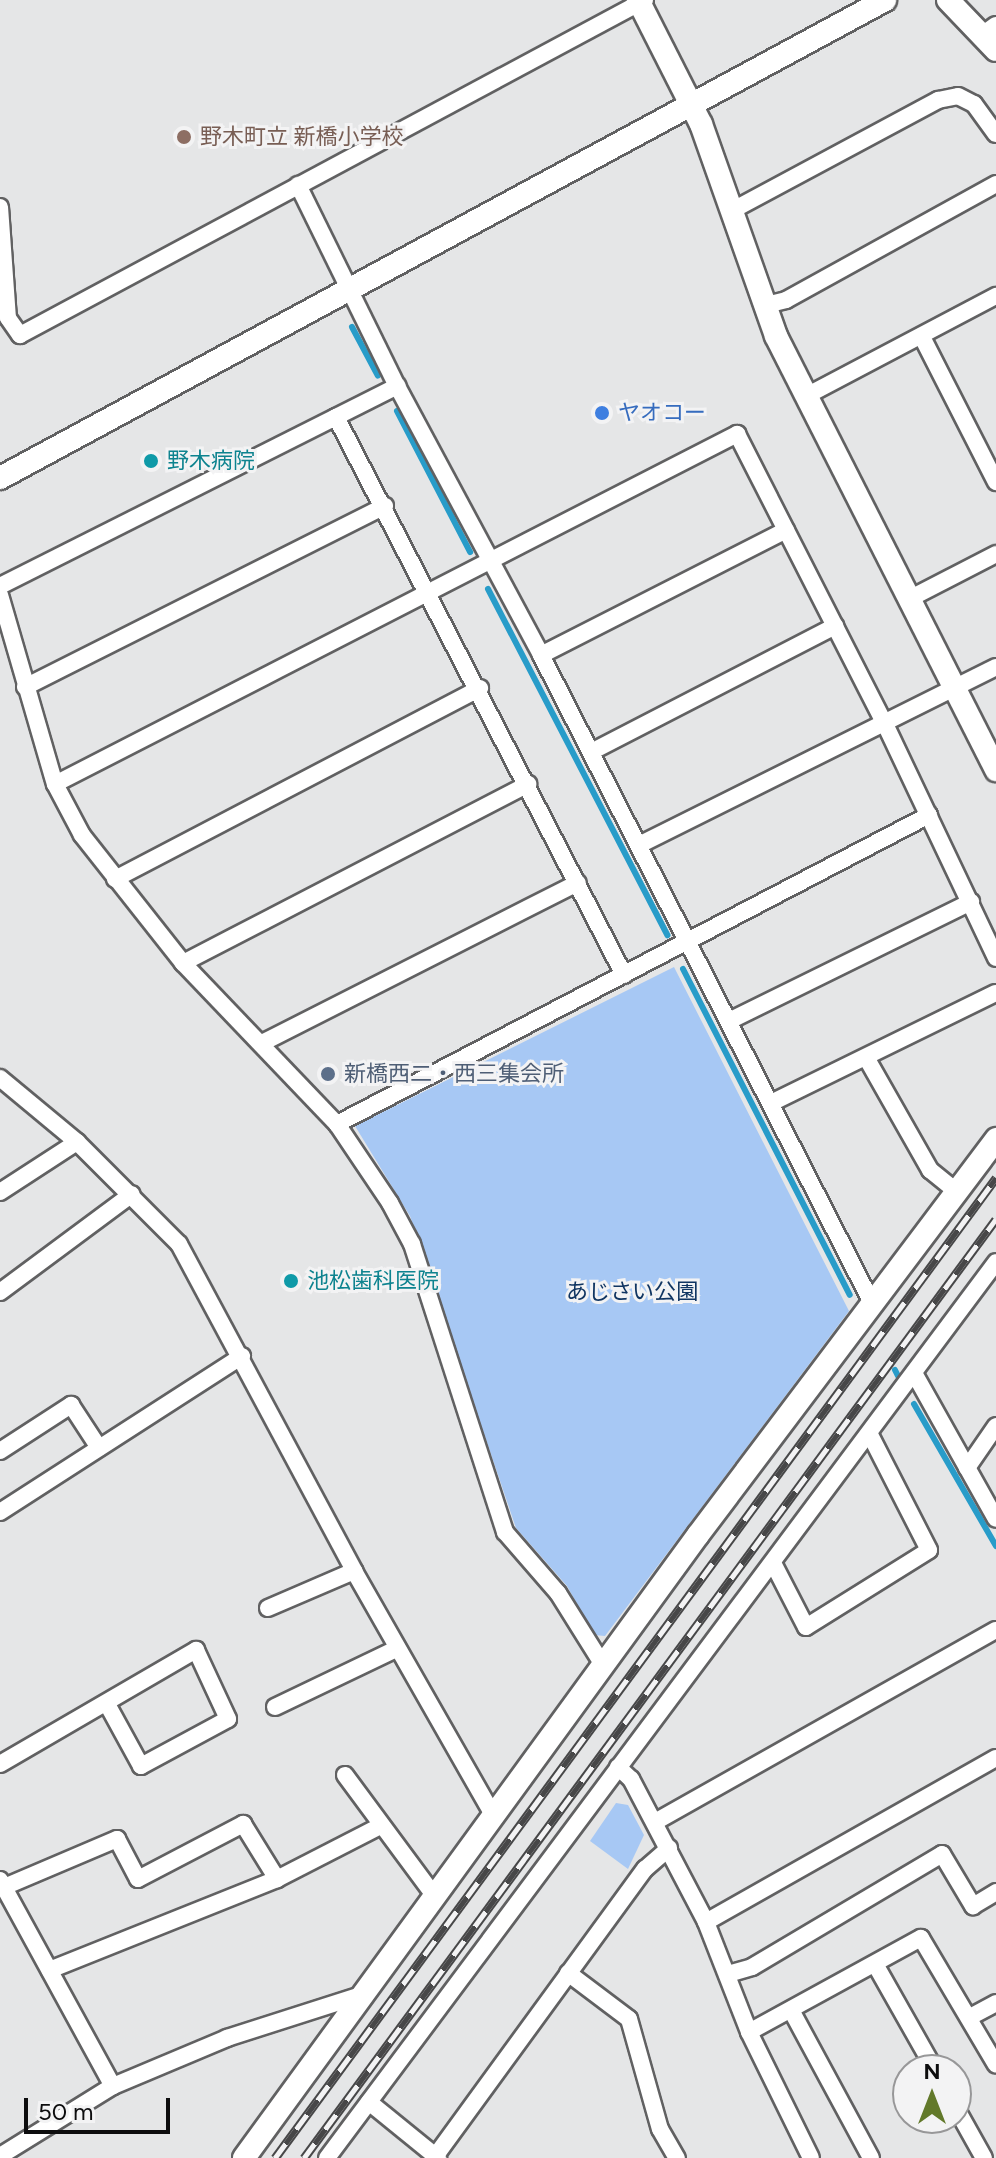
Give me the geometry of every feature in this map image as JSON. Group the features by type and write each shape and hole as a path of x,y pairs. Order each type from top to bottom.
{"street":[{"path":"0,478 693,107 885,0"},
{"path":"948,0 991,37"},
{"path":"0,207 8,318 20,335 641,1 693,107 766,305 806,396 996,770"},
{"path":"733,210 938,100 958,96 974,104 996,134"},
{"path":"766,305 786,300 996,184"},
{"path":"298,185 397,386 489,563 541,655 873,1305"},
{"path":"806,396 996,296"},
{"path":"922,337 996,482"},
{"path":"0,586 397,386"},
{"path":"336,417 480,688 624,975"},
{"path":"55,784 737,434 885,724 996,958"},
{"path":"25,687 385,506"},
{"path":"541,655 786,530"},
{"path":"909,599 996,554"},
{"path":"0,595 55,784 82,835 183,963 337,1124 412,1244 505,1532 558,1593 603,1665"},
{"path":"591,752 835,626"},
{"path":"639,845 996,667"},
{"path":"115,879 480,688"},
{"path":"183,963 528,784"},
{"path":"337,1124 929,815"},
{"path":"262,1043 578,883"},
{"path":"729,1021 971,902"},
{"path":"771,1103 867,1059 996,993"},
{"path":"867,1059 930,1170 957,1192"},
{"path":"0,1078 77,1142 179,1244 242,1356 354,1571 495,1818"},
{"path":"244,2158 495,1818 603,1665 996,1139"},
{"path":"0,1192 77,1142"},
{"path":"0,1292 132,1194"},
{"path":"327,2158 996,1262"},
{"path":"0,1512 242,1356"},
{"path":"914,1373 996,1519"},
{"path":"0,1451 71,1405 99,1448"},
{"path":"967,1468 996,1426"},
{"path":"773,1563 806,1627 929,1550 869,1433"},
{"path":"268,1608 354,1571"},
{"path":"655,1822 996,1630"},
{"path":"275,1707 398,1648"},
{"path":"0,1764 196,1650 228,1719 141,1766 107,1704"},
{"path":"706,1922 996,1758"},
{"path":"618,1767 631,1779 706,1922 749,2032 811,2158"},
{"path":"345,1775 436,1898"},
{"path":"113,2086 2,1884 117,1839 138,1879 243,1824 277,1879"},
{"path":"50,1970 277,1879 380,1826"},
{"path":"369,2102 436,2157 645,1869 669,1848"},
{"path":"728,1974 752,1967 942,1854 973,1906 996,1892"},
{"path":"749,2032 921,1938 996,2065"},
{"path":"875,1964 926,2054"},
{"path":"568,1973 629,2019 656,2118 677,2158"},
{"path":"0,2156 113,2086 227,2038 366,1993"},
{"path":"970,2017 996,2003"},
{"path":"791,2010 871,2158"},
{"path":"971,2134 984,2158"}],"green space":[{"name":"あじさい公園","path":"674,967 849,1311 605,1636 594,1635 567,1586 516,1528 410,1216 355,1126"},
{"path":"616,1803 628,1805 644,1835 628,1869 590,1841"}],"waterway":[{"path":"352,327 378,376"},
{"path":"397,411 470,552"},
{"path":"488,589 667,935"},
{"path":"683,969 850,1295"},
{"path":"895,1370 898,1376"},
{"path":"914,1404 996,1546"}],"railway":[{"path":"275,2158 996,1178"},
{"path":"304,2158 996,1219"}],"place":[{"name":"野木町立 新橋小学校","path":"184,137"},
{"name":"ヤオコー","path":"602,413"},
{"name":"野木病院","path":"151,461"},
{"name":"新橋西二・西三集会所","path":"328,1074"},
{"name":"池松歯科医院","path":"291,1281"}]}
